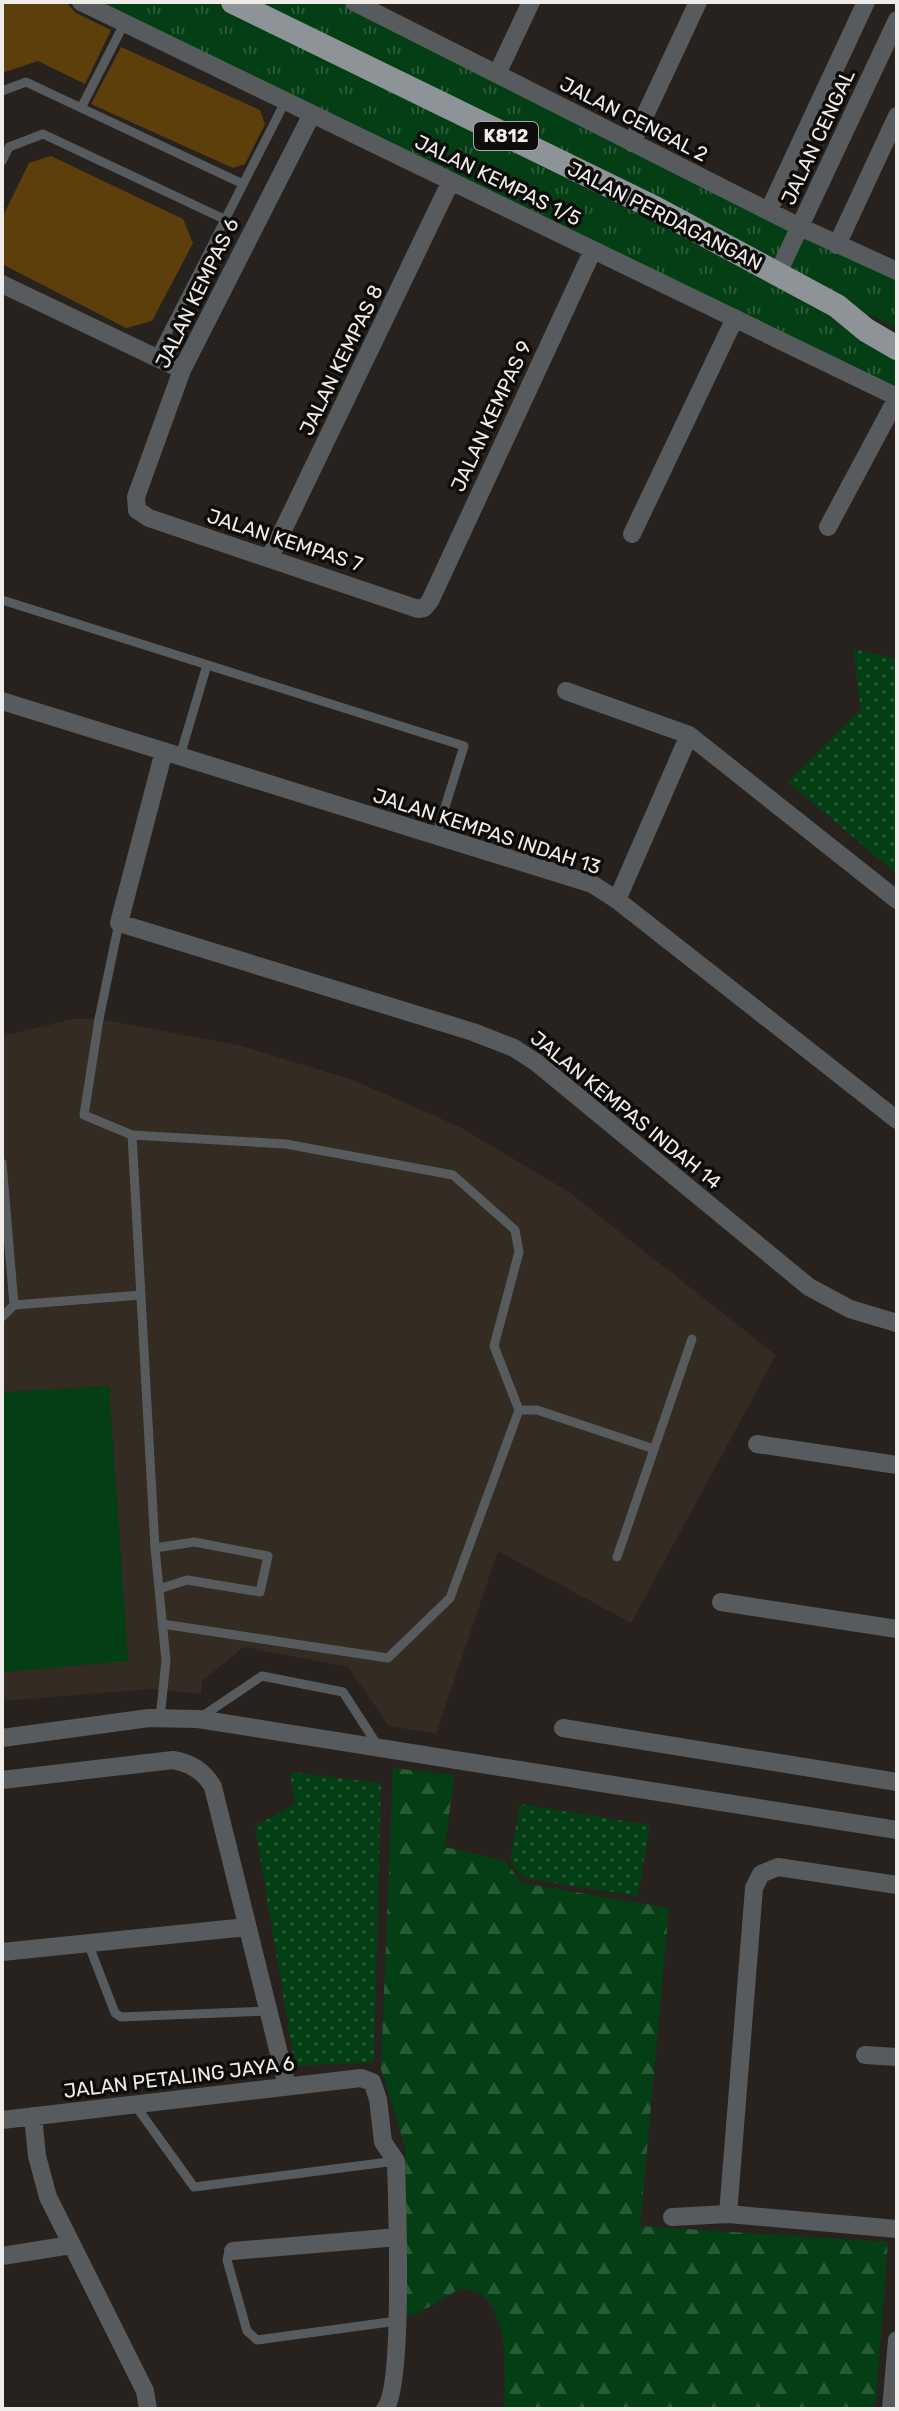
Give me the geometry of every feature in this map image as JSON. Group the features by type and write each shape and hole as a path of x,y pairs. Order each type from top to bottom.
{"main road":[{"name":"JALAN PERDAGANGAN","path":"233,2 655,208 837,306 866,330 897,348"},
{"name":"JALAN PERDAGANGAN","path":"837,306 874,316 897,329"}],"street":[{"name":"JALAN KEMPAS 1/5","path":"81,2 897,398"},
{"name":"JALAN CENGAL 2","path":"354,2 800,227 897,271"},
{"path":"497,74 531,2"},
{"path":"632,143 698,2"},
{"path":"769,210 866,2"},
{"name":"JALAN CENGAL","path":"778,273 897,20"},
{"name":"JALAN KEMPAS 6","path":"136,497 182,370 312,114"},
{"path":"837,245 897,116"},
{"name":"JALAN KEMPAS 8","path":"270,557 451,181"},
{"name":"JALAN KEMPAS 9","path":"430,601 593,250"},
{"path":"2,284 182,370"},
{"path":"632,534 735,318"},
{"path":"828,527 897,398"},
{"name":"JALAN KEMPAS 7","path":"136,497 137,510 149,518 418,609 424,608 430,601"},
{"path":"566,691 689,735 897,900"},
{"name":"JALAN KEMPAS INDAH 13","path":"2,701 592,884 617,900 897,1120"},
{"path":"617,900 689,735"},
{"path":"119,923 172,754"},
{"name":"JALAN KEMPAS INDAH 14","path":"119,923 473,1032 514,1048 537,1063 809,1287 850,1309 897,1323"},
{"path":"757,1444 897,1465"},
{"path":"721,1602 897,1629"},
{"path":"2,1738 160,1718 198,1719 897,1830"},
{"path":"563,1728 897,1782"},
{"path":"2,1780 173,1760 196,1768 208,1778 213,1787 287,2086"},
{"path":"728,2214 754,1888 761,1874 778,1867 897,1885"},
{"path":"2,1952 247,1927"},
{"path":"865,2055 897,2057"},
{"name":"JALAN PETALING JAYA 6","path":"2,2120 361,2078 372,2082 378,2099 383,2142 396,2161"},
{"path":"33,2116 37,2156 48,2197 145,2391 148,2409"},
{"path":"385,2409 391,2394 397,2321 396,2161"},
{"path":"672,2217 728,2214 897,2229"},
{"path":"233,2251 398,2237"},
{"path":"2,2256 71,2245"},
{"path":"891,2409 897,2340"}],"lane":[{"path":"81,108 124,24"},
{"path":"2,91 26,82 243,184"},
{"path":"155,357 285,102"},
{"path":"2,161 9,147 43,134 224,219"},
{"path":"2,600 464,746 436,836"},
{"path":"172,754 207,665"},
{"path":"119,923 99,1019 84,1115 132,1135 286,1144 453,1175 515,1230 519,1252 494,1346 519,1410 450,1598 388,1658 162,1624"},
{"path":"132,1135 155,1548 166,1661 160,1718"},
{"path":"2,1163 14,1305"},
{"path":"2,1317 14,1305 141,1295"},
{"path":"617,1557 692,1339"},
{"path":"519,1410 537,1410 654,1449"},
{"path":"155,1548 194,1542 268,1556 260,1592 187,1580 159,1589"},
{"path":"198,1719 262,1676 343,1692 378,1746"},
{"path":"88,1943 115,2013 121,2017 268,2011"},
{"path":"135,2104 194,2187 396,2161"},
{"path":"233,2251 227,2260 247,2331 257,2340 397,2321"}],"shaded area":[{"path":"74,1019 99,1019 238,1045 353,1080 460,1127 569,1192 776,1355 631,1623 498,1551 436,1734 389,1726 348,1667 244,1647 202,1681 201,1694 153,1689 2,1701 2,1036"}],"green space":[{"path":"73,2 218,2 746,258 233,2 354,2 897,271 897,329 874,316 846,312 897,348 897,397"},
{"path":"853,649 897,659 897,874 788,782 861,709"},
{"path":"109,1386 128,1661 2,1672 2,1392"},
{"path":"393,1768 454,1775 445,1847 505,1861 522,1883 669,1908 640,2226 888,2242 875,2409 503,2409 505,2381 501,2330 489,2303 480,2294 461,2288 407,2317 405,2147 381,2069"},
{"path":"290,1772 381,1783 374,2062 295,2066 255,1826 295,1804"},
{"path":"520,1804 650,1825 638,1896 523,1878 510,1861"}],"building":[{"path":"2,2 66,2 76,13 111,30 85,84 38,61 2,73"},
{"path":"121,47 260,110 265,124 245,164 233,168 91,104"},
{"path":"51,156 183,219 193,243 152,321 126,328 2,264 2,218 29,163"}]}
